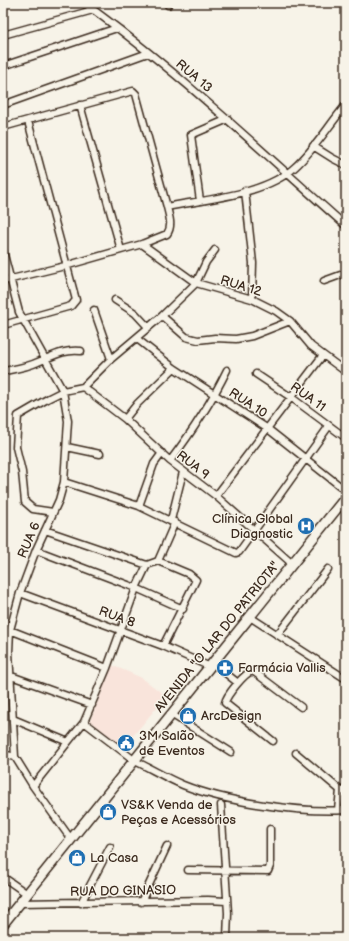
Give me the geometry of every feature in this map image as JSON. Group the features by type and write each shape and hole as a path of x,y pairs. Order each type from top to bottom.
{"main road":[{"name":"AVENIDA \"O LAR DO PATRIOTA\"","path":"3,915 68,834 171,714 289,561 346,490"},
{"name":"AVENIDA \"O LAR DO PATRIOTA\"","path":"3,924 132,759 209,664 250,617 346,497"}],"street":[{"name":"RUA 13","path":"84,3 117,28 228,119 346,226"},
{"path":"3,35 93,10"},
{"path":"3,66 117,28"},
{"path":"3,105 148,53"},
{"path":"3,127 28,121 80,104 133,91 136,94 167,207 170,230 168,234 142,244 65,266 6,280"},
{"path":"80,104 121,250"},
{"path":"167,207 264,186 295,167 346,105"},
{"path":"200,201 191,135 228,119"},
{"path":"3,325 71,306 74,303 75,296 65,266 28,121"},
{"path":"313,146 332,158 346,164"},
{"path":"245,191 253,263 252,299"},
{"name":"RUA 12","path":"142,244 196,283 252,299 276,311 290,321 311,346 346,372"},
{"path":"52,512 33,509 24,502 22,472 16,446 17,420 25,410 63,391 83,387 111,358 162,316 196,283 206,262 215,250"},
{"name":"RUA 6","path":"3,251 6,280 23,320 63,391 68,421 64,482 20,593 10,630 15,756 33,786 68,834"},
{"path":"324,281 346,273"},
{"path":"115,300 135,313 148,327"},
{"path":"94,310 111,358"},
{"path":"162,316 186,336 198,340 252,336 290,321"},
{"name":"RUA 10","path":"136,338 174,368 268,429 346,490"},
{"path":"4,372 38,363 45,358 69,350 81,351"},
{"path":"216,496 292,398 323,355"},
{"path":"125,419 137,404 174,368"},
{"path":"170,461 193,430 215,395 227,370"},
{"name":"RUA 11","path":"256,374 292,398 346,438"},
{"name":"RUA 9","path":"83,387 125,419 170,461 216,496 253,531 289,561"},
{"path":"64,482 140,506 236,553 240,551 329,426"},
{"path":"67,448 100,454"},
{"path":"140,506 154,464 162,453"},
{"path":"158,561 173,521 183,472"},
{"path":"46,530 148,565"},
{"path":"36,550 136,588 183,609"},
{"path":"33,786 84,722 107,668 136,588 148,565 158,561 190,574 195,578 196,583 164,646"},
{"path":"277,635 328,569"},
{"name":"RUA 8","path":"20,593 209,664 238,683"},
{"path":"250,617 346,679"},
{"path":"10,630 107,668"},
{"path":"273,741 225,703 238,683 248,673 253,671 301,707"},
{"path":"3,673 11,674 92,705"},
{"path":"171,714 231,752"},
{"path":"13,719 68,742"},
{"path":"84,722 132,759 182,784 204,792 290,808 346,810"},
{"path":"296,753 343,791 338,810"},
{"path":"3,754 15,756"},
{"path":"221,805 227,938"},
{"path":"188,870 264,871 269,869 270,829"},
{"path":"141,902 167,846"},
{"path":"81,903 110,847"},
{"path":"3,877 23,891"},
{"name":"RUA DO GINASIO","path":"19,903 226,901"}],"shaded area":[{"path":"112,665 142,678 166,696 124,747 90,721"}],"place":[{"name":"Clínica Global Diagnostic","path":"306,526"},
{"name":"Farmácia Vallis","path":"225,668"},
{"name":"ArcDesign","path":"188,716"},
{"name":"3M Salão de Eventos","path":"126,743"},
{"name":"VS&K Venda de Peças e Acessórios","path":"108,812"},
{"name":"La Casa","path":"77,858"}]}
